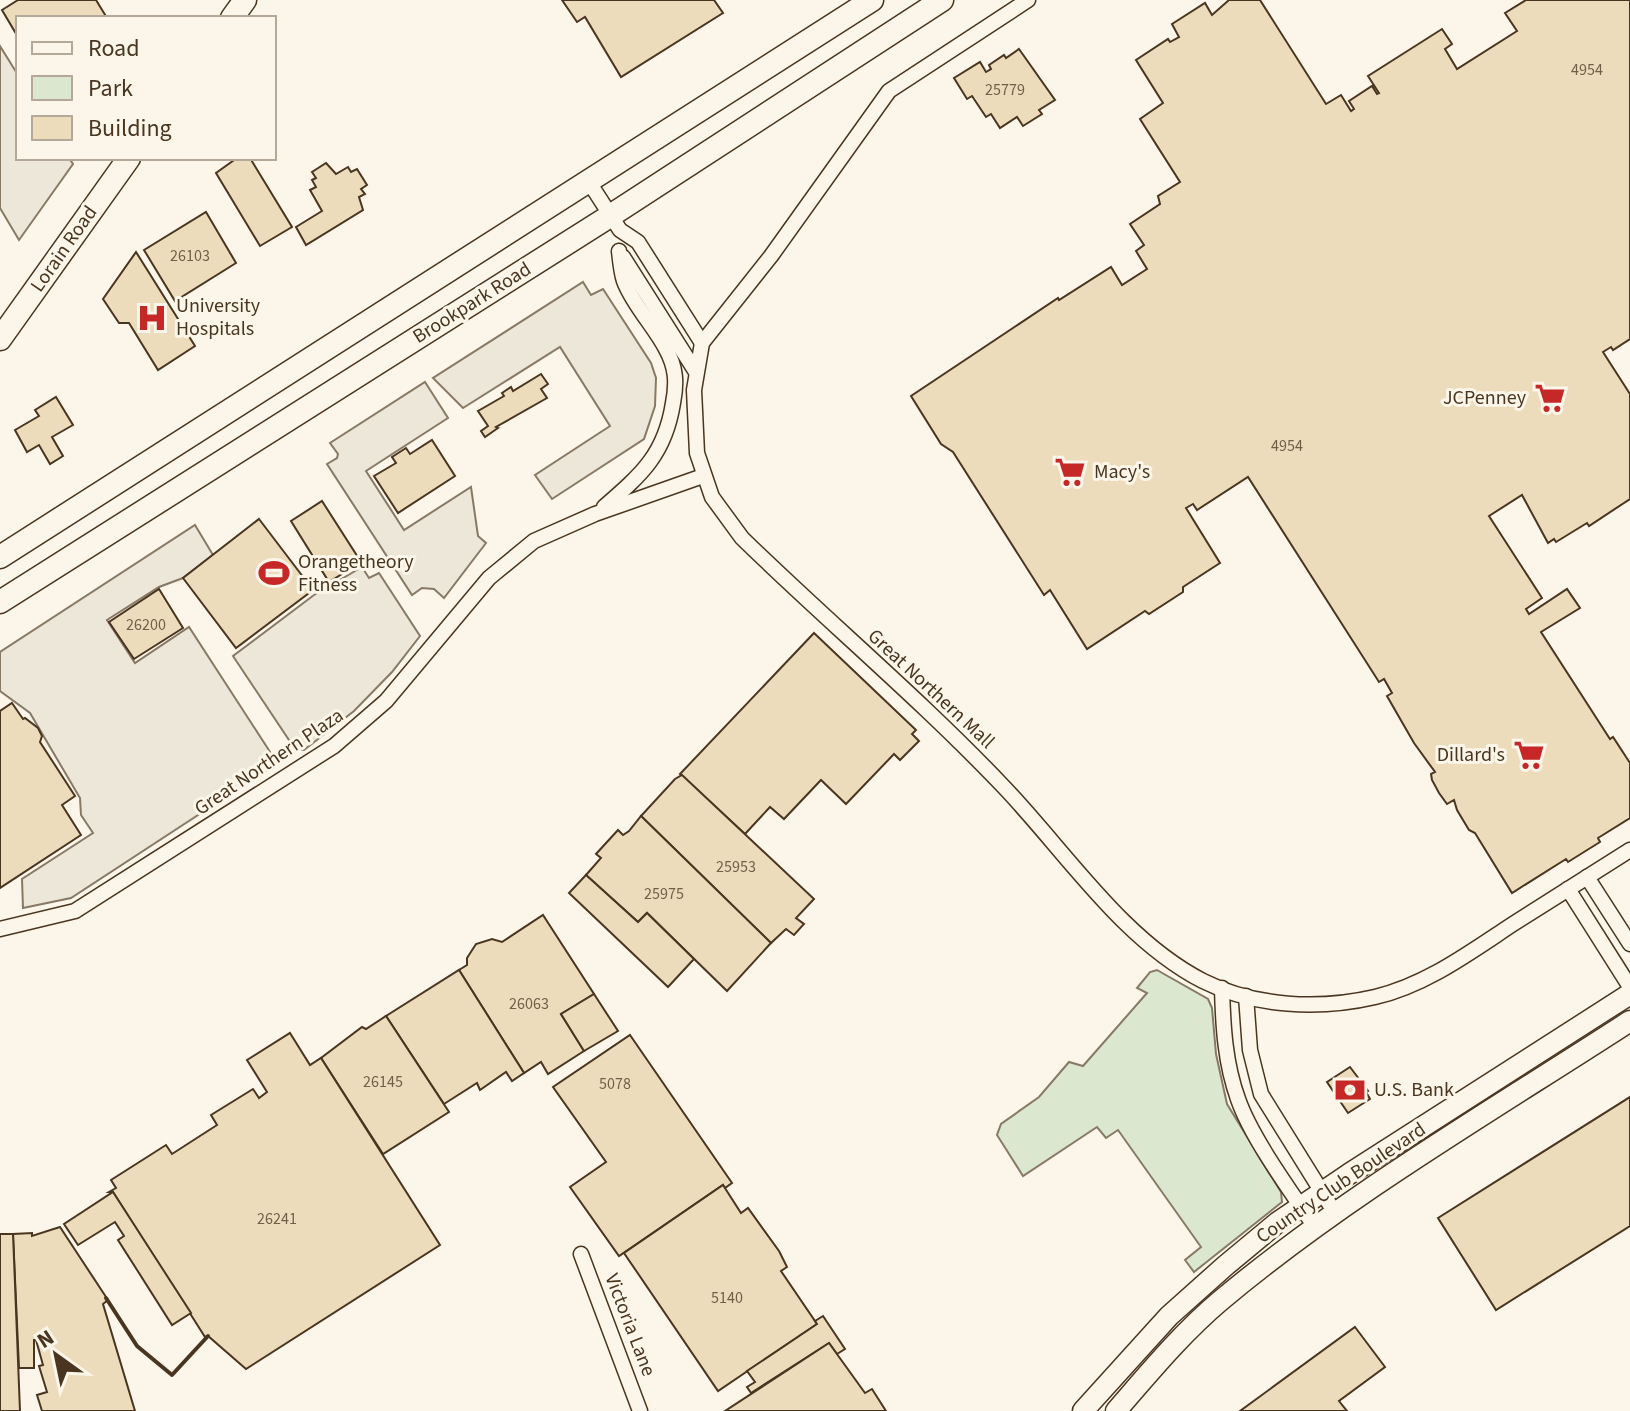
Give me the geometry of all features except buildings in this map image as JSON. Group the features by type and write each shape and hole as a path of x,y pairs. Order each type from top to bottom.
{"main road":[{"name":"Brookpark Road","path":"0,557 872,0"},
{"name":"Brookpark Road","path":"0,602 615,223 942,0"},
{"name":"Lorain Road","path":"0,339 128,160"}],"street":[{"name":"Great Northern Mall","path":"1028,0 889,91 771,256 702,343 696,372 695,436 703,476 716,505 736,532 994,777 1127,924 1178,966 1222,988 1280,1002 1328,1004 1375,997 1406,988 1447,967 1630,850"},
{"path":"589,182 615,223 638,242 702,343"},
{"path":"615,223 619,251 696,372"},
{"name":"Great Northern Plaza","path":"595,514 647,468 664,440 676,388 672,361 624,282 619,251"},
{"name":"Great Northern Plaza","path":"0,929 75,911 334,746 386,701 496,571 534,541 595,514 703,476"},
{"path":"1587,877 1630,944"},
{"path":"1568,889 1630,987"},
{"path":"1222,988 1225,1045 1237,1098 1248,1121 1315,1227"},
{"name":"Country Club Boulevard","path":"1083,1411 1169,1316 1301,1205 1630,994"},
{"path":"1246,996 1250,1050 1261,1094 1335,1213"},
{"name":"Country Club Boulevard","path":"1116,1411 1218,1303 1315,1227 1630,1021"},
{"name":"Victoria Lane","path":"581,1254 640,1411"}],"green space":[{"path":"1157,970 1208,999 1227,1104 1281,1192 1282,1202 1194,1272 1185,1260 1201,1247 1118,1130 1106,1138 1097,1127 1023,1176 997,1135 1001,1124 1039,1097 1069,1062 1083,1066 1147,993 1137,988 1150,972"}],"shaded area":[{"path":"0,46 16,72 16,160 70,160 73,164 19,240 0,208"},
{"path":"583,282 591,295 603,289 651,363 656,378 655,406 644,439 552,499 535,475 610,426 560,347 463,408 433,378"},
{"path":"425,382 448,418 366,471 404,530 471,487 478,536 486,543 444,598 434,589 422,588 412,595 327,464 338,454 330,443"},
{"path":"195,525 213,555 183,578 159,587 107,620 135,663 189,627 274,758 270,768 71,898 23,908 22,879 93,833 81,815 80,798 30,713 0,691 0,652"},
{"path":"362,567 369,578 379,573 420,636 392,672 354,711 304,750 295,749 233,656 314,595"}],"wall":[{"path":"106,1298 137,1346 172,1375 208,1336"}],"place":[{"name":"University Hospitals","path":"152,318"},
{"name":"JCPenney","path":"1550,398"},
{"name":"Macy's","path":"1070,472"},
{"name":"Orangetheory Fitness","path":"274,573"},
{"name":"Dillard's","path":"1529,755"},
{"name":"U.S. Bank","path":"1350,1090"}]}
